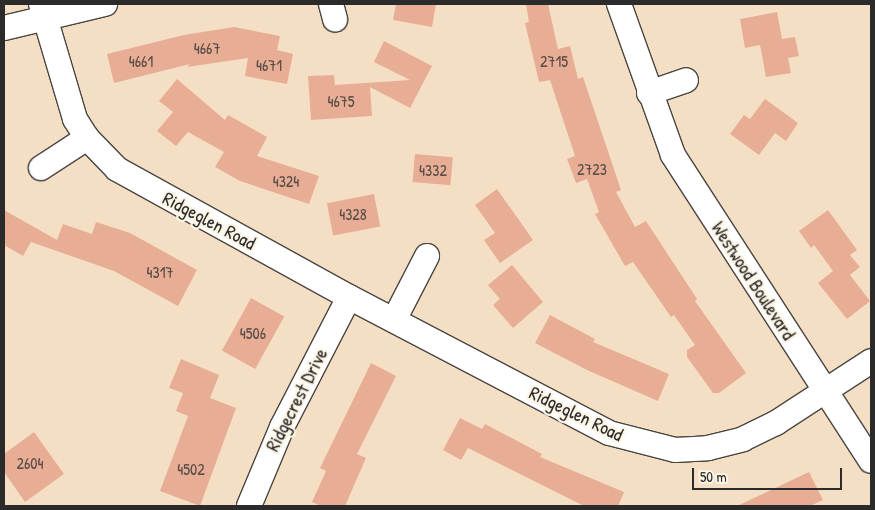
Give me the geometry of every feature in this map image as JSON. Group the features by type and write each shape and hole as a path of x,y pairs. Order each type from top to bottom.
{"street":[{"path":"4,28 43,12 105,4"},
{"name":"Westwood Boulevard","path":"619,4 649,93 673,155 687,180 871,461"},
{"name":"Ridgeglen Road","path":"43,12 66,94 87,138 106,159 132,178 350,297 609,433 675,450 708,448 743,439 776,423 871,361"},
{"path":"649,93 686,80"},
{"path":"41,168 87,138"},
{"path":"394,320 427,256"},
{"name":"Ridgecrest Drive","path":"249,506 270,452 350,297"}],"building":[{"path":"396,4 436,4 432,27 393,20"},
{"path":"526,4 548,4 558,49 570,46 578,79 583,77 621,190 616,192 635,227 646,221 697,299 695,301 746,373 719,393 713,393 687,357 687,350 695,345 674,315 671,317 633,262 625,266 595,214 599,212 587,179 576,183 567,159 575,156 550,80 539,82 525,23 529,22"},
{"path":"777,12 782,39 795,37 799,56 788,58 791,73 766,77 760,45 745,48 740,19"},
{"path":"234,27 280,36 277,50 293,54 287,84 245,76 248,58 187,67 190,64 114,83 107,54 184,35"},
{"path":"384,41 432,66 410,108 370,87 372,116 311,120 308,76 334,75 335,85 410,80 374,62"},
{"path":"177,79 225,120 228,115 267,137 257,156 319,176 309,204 240,181 215,167 224,152 188,132 176,146 157,131 173,112 159,101"},
{"path":"765,99 798,123 786,141 775,133 759,155 730,134 744,115 750,119"},
{"path":"415,154 453,157 450,185 413,182"},
{"path":"497,189 533,240 500,263 484,240 495,233 475,205"},
{"path":"374,194 380,226 333,236 327,203"},
{"path":"4,210 57,240 63,224 92,234 96,222 130,233 197,270 178,306 114,271 31,242 23,256 4,245"},
{"path":"828,210 857,250 850,255 860,267 850,275 870,301 847,319 818,283 833,271 814,245 811,248 799,231"},
{"path":"512,265 543,302 513,328 493,305 500,299 488,285"},
{"path":"251,298 284,316 255,369 222,350"},
{"path":"550,315 595,339 593,342 669,374 658,401 587,370 535,343"},
{"path":"181,359 219,375 210,398 236,408 200,506 160,491 188,416 176,411 183,393 169,388"},
{"path":"371,363 396,376 357,454 366,458 345,506 321,506 312,502 326,471 320,468"},
{"path":"460,418 482,429 485,424 542,454 540,457 624,492 618,506 584,506 468,448 461,460 443,450"},
{"path":"34,432 64,474 25,502 4,472 4,454"},
{"path":"809,472 823,500 810,506 737,506"}]}
